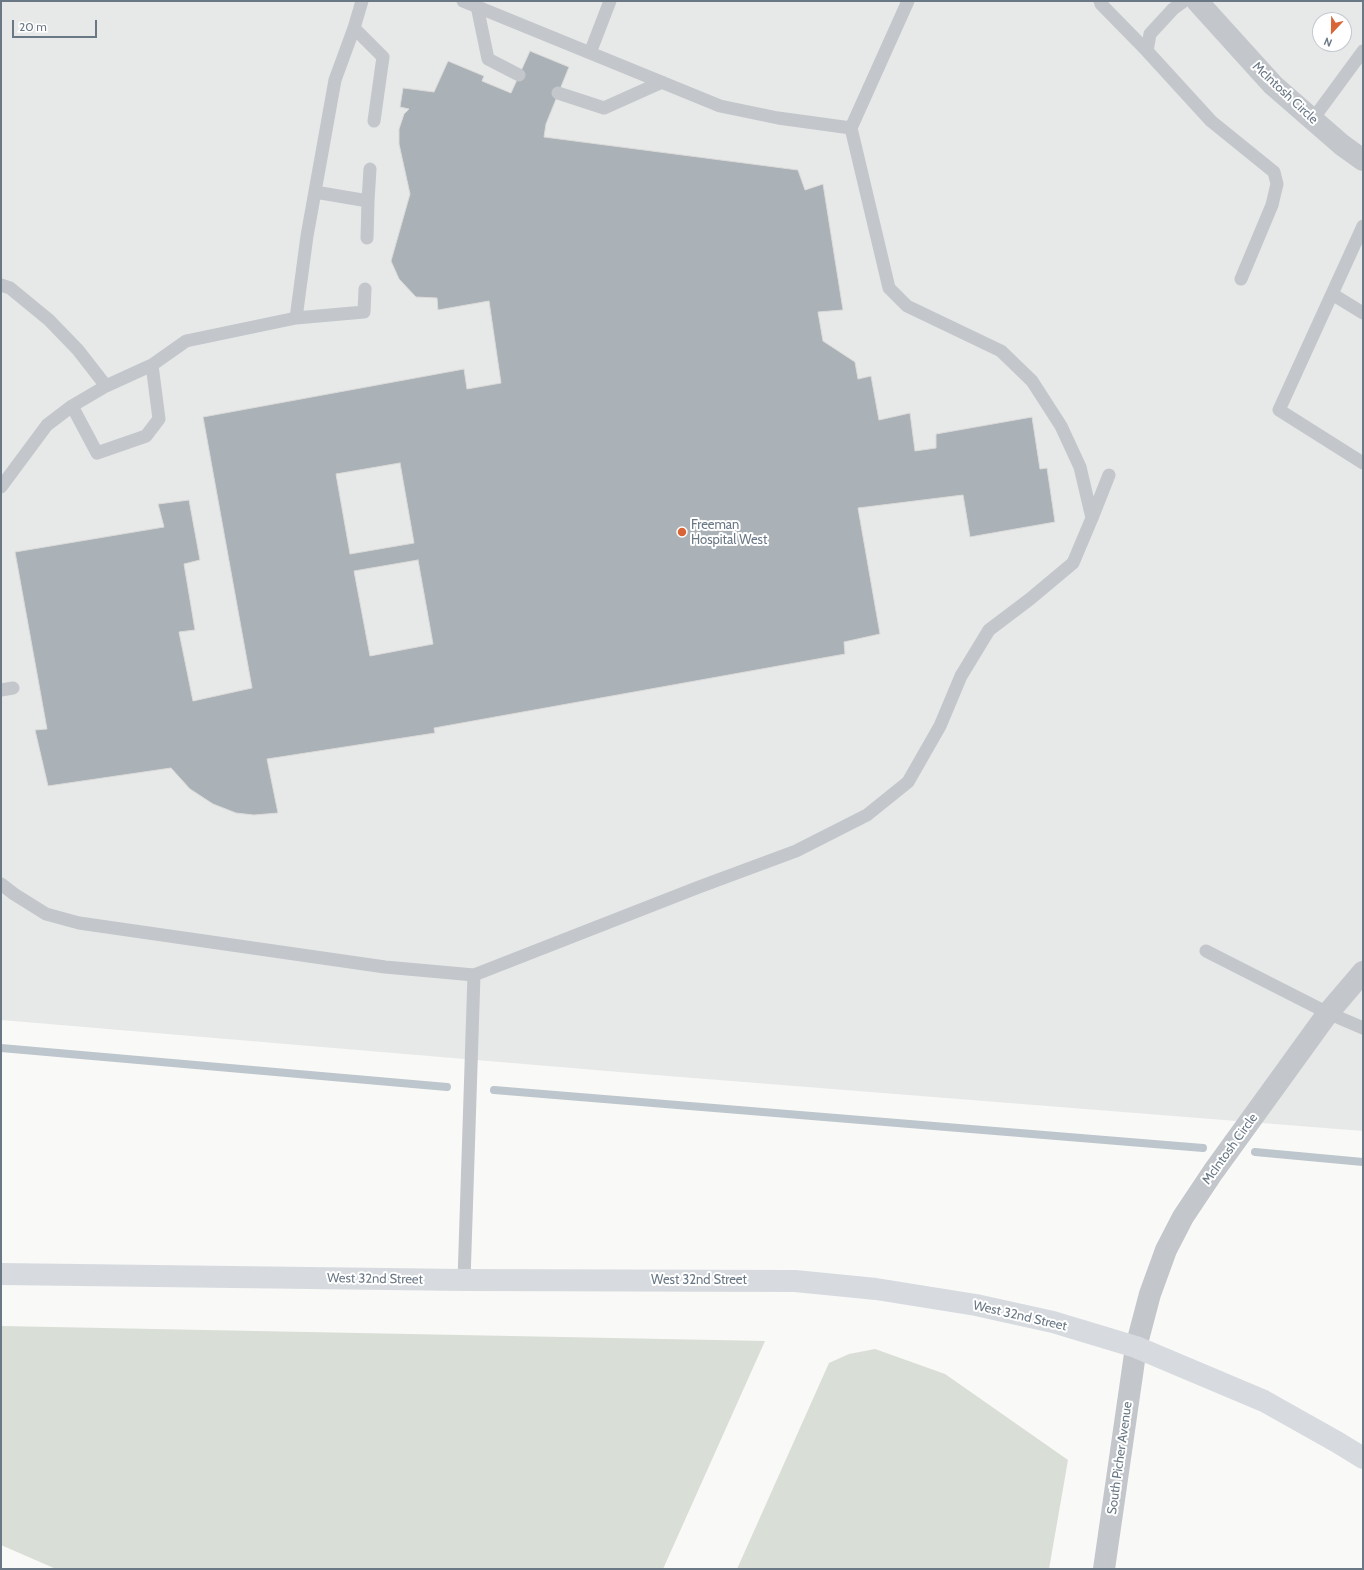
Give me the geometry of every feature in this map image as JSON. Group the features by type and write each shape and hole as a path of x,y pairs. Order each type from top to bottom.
{"main road":[{"name":"West 32nd Street","path":"1,1274 464,1280 795,1281 876,1289 976,1306 1053,1322 1136,1347 1264,1401 1363,1458"}],"street":[{"name":"McIntosh Circle","path":"1197,1 1273,85 1342,145 1363,160"},
{"name":"McIntosh Circle","path":"1136,1347 1150,1294 1166,1250 1183,1217 1213,1172 1328,1013 1363,972"},
{"name":"South Picher Avenue","path":"1104,1569 1136,1347"}],"lane":[{"path":"296,318 307,236 335,80 362,1"},
{"path":"463,1 720,106 765,116 851,128"},
{"path":"590,53 610,1"},
{"path":"908,1 851,128 889,288 907,306 1001,351 1032,381 1061,426 1080,467 1092,518"},
{"path":"1100,1 1101,4 1147,51 1212,122 1274,172 1277,184 1272,205 1241,279"},
{"path":"1147,51 1150,34 1173,10 1184,1"},
{"path":"477,6 488,59 519,75"},
{"path":"354,28 383,57 374,121"},
{"path":"1313,119 1363,51"},
{"path":"558,93 604,108 662,82"},
{"path":"367,238 370,169"},
{"path":"315,192 368,201"},
{"path":"1363,226 1279,410 1363,463"},
{"path":"1,284 10,288 49,320 78,350 106,386"},
{"path":"1,487 47,425 72,406 106,386 152,365 186,340 296,318 364,312 365,289"},
{"path":"1332,294 1363,313"},
{"path":"72,406 97,453 146,436 159,419 152,365"},
{"path":"1,884 46,914 79,923 385,967 474,975 699,887 796,851 867,815 908,782 940,726 961,676 989,630 1073,564 1109,475"},
{"path":"1206,951 1328,1013 1363,1028"},
{"path":"464,1280 474,975"}],"shaded area":[{"name":"Freeman Hospital West","path":"1,1 1363,1 1363,1131 643,1074 1,1020"},
{"path":"1,1326 765,1341 663,1569 56,1569 1,1545"},
{"path":"875,1349 945,1374 1068,1460 1049,1569 737,1569 829,1363 849,1354"}],"building":[{"path":"530,51 569,67 546,124 544,137 798,170 805,190 823,184 843,310 818,312 823,341 855,362 858,379 871,376 879,420 910,413 915,451 936,448 936,434 1032,417 1040,469 1047,468 1055,522 970,537 963,495 858,508 880,634 844,642 845,654 434,728 435,733 267,759 278,813 254,815 236,813 213,804 190,789 171,768 48,786 35,730 47,729 15,552 164,527 158,504 189,500 200,560 184,564 195,630 179,632 193,701 252,688 203,417 464,369 467,389 501,383 489,301 438,310 437,298 416,297 399,279 391,261 410,194 399,144 399,129 404,114 409,109 400,107 403,88 434,92 448,61 484,76 482,81 511,93","holes":["400,463 414,543 350,554 336,474","418,560 433,644 370,656 354,571"]}],"waterway":[{"path":"1,1048 447,1087"},
{"path":"494,1090 1203,1148"},
{"path":"1255,1152 1363,1162"}],"place":[{"name":"Freeman Hospital West","path":"682,532"}]}
